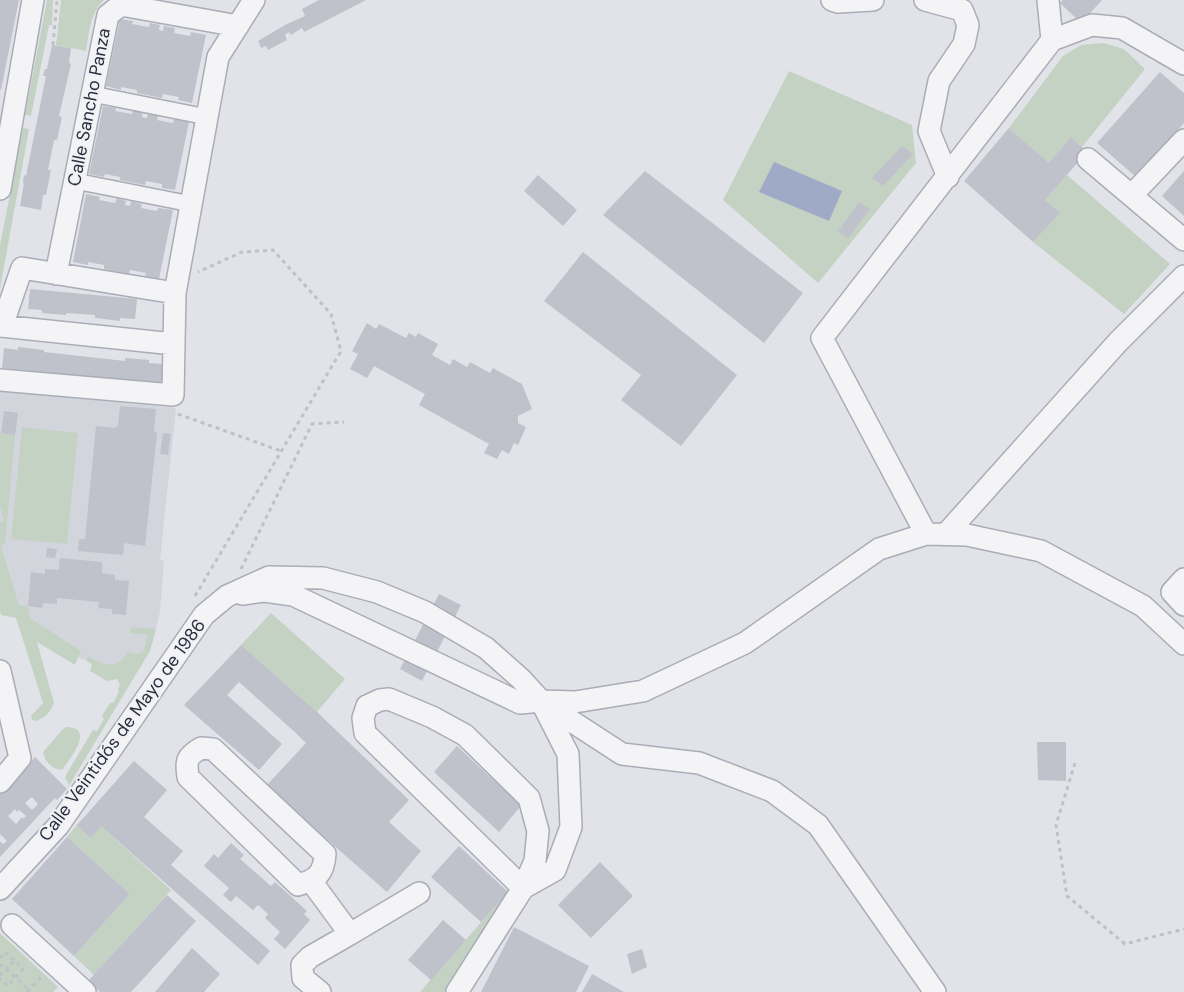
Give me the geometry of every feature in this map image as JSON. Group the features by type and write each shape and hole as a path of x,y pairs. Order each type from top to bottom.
{"street":[{"path":"0,189 6,120 33,0"},
{"path":"0,380 173,395 176,287 218,57 254,0"},
{"path":"832,0 838,2 873,0"},
{"path":"926,0 962,10 968,25 964,44 939,81 929,131 948,177"},
{"path":"1048,0 1052,40"},
{"name":"Calle Sancho Panza","path":"56,274 108,15 121,5 238,26"},
{"path":"936,534 822,338 1052,40 1092,26 1122,28 1184,64"},
{"path":"92,94 207,117"},
{"path":"1132,195 1184,140"},
{"path":"1088,160 1184,240"},
{"path":"75,181 191,204"},
{"path":"174,344 1,326 22,268 56,274 176,287"},
{"path":"936,534 1118,342 1184,276"},
{"path":"227,596 264,591 293,595 520,703 541,701 575,702 644,691 745,643 879,549 936,534 966,535 1041,551 1143,606 1184,644"},
{"name":"Calle Veintidós de Mayo de 1986","path":"0,889 58,826 204,615 227,596 268,577 323,578 377,592 425,612 486,648 521,679 541,701"},
{"path":"1184,579 1172,592 1184,605"},
{"path":"0,671 20,758"},
{"path":"457,992 522,888 535,861 538,831 529,798 465,735 432,716 389,699 380,700 367,706 363,718 365,733 522,888"},
{"path":"522,888 556,870 572,827 568,754 541,701"},
{"path":"541,701 622,754 699,763 772,791 780,796 818,825 935,992"},
{"path":"201,748 212,749 325,854 324,864 320,873 311,881 298,885 188,777 186,762 190,754 201,748"},
{"path":"0,751 20,758"},
{"path":"0,782 20,758"},
{"path":"311,881 350,934"},
{"path":"320,992 303,978 302,965 310,957 419,893"},
{"path":"12,925 76,989"}],"path":[{"path":"53,45 57,0"},
{"path":"176,287 242,252 273,250 331,314 341,351 192,600"},
{"path":"173,395 179,405 178,415 281,451"},
{"path":"227,596 312,424 344,422"},
{"path":"1075,763 1056,825 1067,896 1125,944 1184,929"},
{"path":"0,958 5,952 14,961 23,969 8,986 0,978 6,969 14,961 20,954"},
{"path":"0,964 28,991 43,975"}],"shaded area":[{"path":"0,391 176,408 160,560 164,561 160,612 150,651 130,670 81,659 22,615 0,542"}],"green space":[{"path":"47,0 53,0 52,25 49,25 31,116 25,115"},
{"path":"61,0 104,0 93,17 86,51 56,45"},
{"path":"1103,43 1124,49 1145,69 1082,147 1071,138 1049,163 1009,128 1063,56 1081,45"},
{"path":"789,71 912,125 916,163 818,283 723,200"},
{"path":"23,128 29,129 0,289 0,245"},
{"path":"1067,175 1170,264 1124,314 1033,242 1059,213 1045,200"},
{"path":"22,427 78,433 67,544 11,539"},
{"path":"0,433 15,435 5,544 1,545 19,605 28,606 30,618 81,651 75,665 37,642 54,703 47,714 36,721 32,720 31,716 43,703 16,618 1,615 0,610 0,523 4,521 0,506"},
{"path":"271,613 345,679 317,712 241,645"},
{"path":"131,627 156,629 150,651 67,789 69,784 65,778 67,773 93,730 97,731 104,719 102,716 119,692 120,685 117,679 107,681 90,671 92,664 86,661 88,656 105,664 114,664 119,662 128,652 135,654 143,652 148,635 130,633"},
{"path":"66,727 75,728 79,732 80,737 75,751 63,769 56,769 47,762 43,752"},
{"path":"77,825 91,837 101,826 171,890 94,975 74,956 130,894 67,837"},
{"path":"505,895 467,963 448,992 420,992"},
{"path":"0,933 58,987 53,992 0,992"}],"water":[{"path":"774,162 842,191 829,221 759,192"}],"building":[{"path":"0,0 19,0 1,90 0,90"},
{"path":"319,0 366,0 304,32 302,28 291,35 289,32 285,35 287,40 268,50 266,46 261,48 258,41 305,16 302,9"},
{"path":"1063,0 1102,0 1081,23 1060,3"},
{"path":"120,19 133,21 132,24 149,27 150,23 160,25 159,30 163,31 164,26 175,28 174,33 190,36 191,32 206,35 192,103 178,100 179,97 163,94 162,98 137,93 137,90 121,87 121,90 106,86"},
{"path":"52,45 71,48 69,63 71,64 59,116 62,117 57,140 54,140 48,170 51,170 46,195 43,195 41,210 20,206 24,175 26,176 46,76 43,76 45,69 47,69"},
{"path":"1160,72 1184,93 1184,123 1136,177 1097,143"},
{"path":"103,106 116,108 115,111 132,114 133,110 143,112 142,117 147,118 148,113 158,115 157,120 173,123 174,119 189,122 175,190 162,188 162,184 146,181 145,185 120,180 120,177 105,174 104,177 89,174"},
{"path":"1009,128 1049,163 1071,137 1087,152 1045,200 1060,213 1033,242 964,181"},
{"path":"902,146 913,154 883,186 872,178"},
{"path":"645,171 803,293 764,343 603,215"},
{"path":"1184,171 1184,216 1162,196"},
{"path":"538,175 577,210 563,226 524,191"},
{"path":"86,194 100,197 99,200 115,203 117,198 126,201 125,205 130,206 131,201 142,204 141,208 157,211 158,208 173,210 159,279 145,276 146,273 130,270 129,274 104,269 104,265 88,262 88,265 73,262"},
{"path":"859,202 870,209 848,238 838,232"},
{"path":"583,252 737,375 681,446 621,400 641,375 544,301"},
{"path":"30,289 137,299 135,319 120,318 120,321 95,318 95,315 42,313 42,310 28,309"},
{"path":"367,323 376,329 379,324 406,338 409,333 416,337 418,333 438,344 432,355 450,365 453,359 467,367 470,362 490,373 493,368 522,384 532,409 518,416 518,423 526,427 518,445 514,443 509,454 502,450 497,459 484,453 489,444 419,405 425,394 374,366 367,378 350,369 358,354 352,351"},
{"path":"18,347 44,350 44,352 125,361 125,358 149,360 149,363 164,364 162,384 2,368 4,348 18,350"},
{"path":"120,406 156,409 154,432 157,433 145,546 124,543 123,555 78,551 79,539 85,539 96,426 118,427"},
{"path":"4,411 18,413 15,435 1,433"},
{"path":"163,433 171,434 168,455 160,454"},
{"path":"47,548 57,549 55,558 46,557"},
{"path":"60,558 102,562 102,573 115,575 115,580 129,581 126,615 112,614 112,609 98,608 99,602 57,598 57,604 43,603 42,608 28,606 31,572 45,574 45,569 59,570"},
{"path":"439,594 461,605 422,681 400,669"},
{"path":"241,645 317,712 409,800 389,822 421,851 387,892 266,786 306,743 297,734 239,682 227,695 282,744 259,770 184,705"},
{"path":"1037,742 1066,742 1066,781 1038,780"},
{"path":"457,746 521,806 499,832 434,772"},
{"path":"35,757 67,789 57,800 55,798 0,857 0,841 3,844 7,841 0,834 0,794","holes":["32,797 38,804 32,810 25,803","15,809 26,816 23,819 22,817 16,824 8,816"]},
{"path":"134,761 167,790 144,817 183,851 171,865 270,951 258,965 101,826 91,838 77,825"},
{"path":"67,837 130,894 74,956 12,899"},
{"path":"231,843 244,855 240,859 271,886 275,882 307,911 304,914 310,920 285,949 274,939 280,932 265,918 268,914 258,905 253,910 236,896 231,902 223,895 229,888 204,866 214,854 218,858"},
{"path":"459,846 508,892 481,922 431,877"},
{"path":"600,862 633,896 591,938 558,905"},
{"path":"167,895 196,921 131,992 100,992 88,981"},
{"path":"443,920 466,940 431,980 408,960"},
{"path":"514,927 589,966 576,992 481,992"},
{"path":"192,948 220,974 204,992 155,992"},
{"path":"642,949 647,967 632,974 627,954"},
{"path":"592,974 624,992 582,992"}]}
